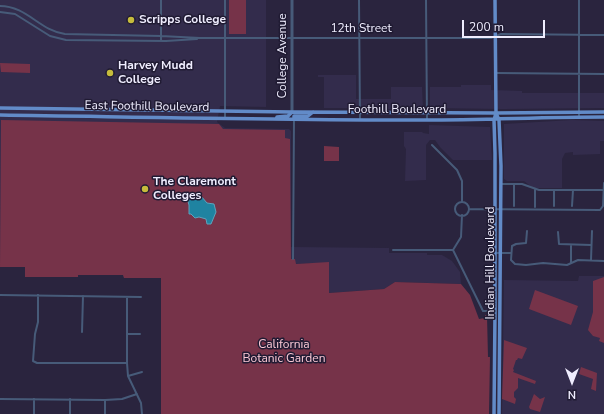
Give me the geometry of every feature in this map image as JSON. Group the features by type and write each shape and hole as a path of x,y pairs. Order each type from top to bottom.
{"main road":[{"name":"Indian Hill Boulevard","path":"494,414 494,120 496,113 496,0"},
{"name":"East Foothill Boulevard","path":"0,108 292,112"},
{"name":"Foothill Boulevard","path":"292,112 579,112"},
{"path":"271,119 288,116 292,112"},
{"path":"294,119 294,116 308,116 313,112"},
{"path":"579,112 604,112"},
{"name":"Indian Hill Boulevard","path":"496,113 500,120 501,184 499,414"},
{"name":"East Foothill Boulevard","path":"0,115 294,119"},
{"name":"Foothill Boulevard","path":"294,119 500,120 579,116"},
{"path":"579,116 604,116"}],"street":[{"path":"161,0 161,41"},
{"path":"225,0 225,118"},
{"name":"College Avenue","path":"292,0 292,112"},
{"path":"359,0 360,120"},
{"path":"426,0 426,120"},
{"path":"579,0 579,116"},
{"path":"0,6 12,7 20,10 46,27 60,34 200,38"},
{"path":"0,12 15,14 43,32 58,38 76,40 161,41 190,40 200,38"},
{"name":"12th Street","path":"200,38 491,38 501,34 604,35"},
{"path":"496,73 604,74"},
{"path":"293,259 294,119"},
{"path":"432,145 458,170 462,181 462,202"},
{"path":"469,209 600,210 602,206 604,183"},
{"path":"501,184 528,185 535,190 603,190"},
{"path":"514,184 514,206"},
{"path":"535,190 535,207"},
{"path":"554,190 554,206"},
{"path":"572,206 573,190"},
{"path":"462,202 467,204 469,209"},
{"path":"462,202 458,204 456,209 458,214 467,214 469,209"},
{"path":"453,250 461,237 462,215"},
{"path":"527,231 526,243 512,246 511,260 515,264 526,265 543,263 563,265 578,260 604,261"},
{"path":"591,260 592,231"},
{"path":"558,232 559,244 591,245"},
{"path":"570,245 571,263"},
{"path":"393,250 453,250"},
{"path":"453,250 483,311 500,312"},
{"path":"495,253 511,253"},
{"path":"0,295 141,297"},
{"path":"38,295 38,322 35,334 33,361 37,363 127,363"},
{"path":"82,296 82,332"},
{"path":"127,296 128,376 141,403 142,414"},
{"path":"127,334 140,334"},
{"path":"128,376 142,372"},
{"path":"0,399 105,400 122,399 137,394"},
{"path":"34,399 34,414"},
{"path":"70,399 70,414"},
{"path":"105,400 105,414"}],"shaded area":[{"name":"The Claremont Colleges","path":"0,0 266,0 266,107 220,106 217,122 225,128 289,129 291,131 291,247 389,248 389,253 427,253 427,255 442,255 452,261 460,272 461,284 395,282 384,289 329,293 329,263 296,264 161,414 161,278 124,278 123,275 25,277 25,267 0,267"},
{"path":"318,75 356,75 356,99 391,99 391,87 422,87 423,109 324,108 324,77 318,77"},
{"path":"461,85 491,85 491,90 522,91 522,93 604,93 604,108 430,108 430,87 461,87"},
{"path":"572,120 604,121 604,141 600,141 600,154 573,155 573,152 565,153 562,159 562,188 533,188 524,181 507,181 504,179 504,124"},
{"path":"429,125 490,127 492,160 453,160 435,140 430,140 426,145 426,180 405,181 406,149 404,146 404,132 422,132 429,134"},
{"path":"579,276 604,276 604,414 502,414 504,280 578,281"}],"green space":[{"path":"229,0 246,0 246,34 229,34"},
{"path":"0,63 30,64 30,73 1,72"},
{"name":"California Botanic Garden","path":"1,120 219,124 223,129 285,130 285,138 290,139 291,259 295,259 296,264 329,262 329,293 384,289 395,282 461,284 470,295 479,319 485,318 485,315 487,316 488,357 490,357 489,414 161,414 161,278 124,278 123,275 25,277 25,267 0,267"},
{"path":"324,146 339,147 339,161 324,161"},
{"path":"604,277 604,343 599,341 600,338 593,336 588,330 593,312 593,281"},
{"path":"535,290 578,306 571,325 529,309"},
{"path":"504,340 527,348 522,359 518,358 516,360 513,372 536,381 535,384 518,378 518,388 514,392 514,397 516,399 515,404 502,399"},
{"path":"581,367 597,373 596,391 591,389 593,379 579,374"},
{"path":"534,394 540,399 545,397 540,412 530,409 529,407"}],"water":[{"path":"188,194 195,197 201,196 207,203 214,204 216,212 211,224 207,224 206,219 199,217 195,218 189,214"}],"place":[{"name":"Scripps College","path":"131,20"},
{"name":"Harvey Mudd College","path":"110,73"},
{"name":"The Claremont Colleges","path":"145,189"}]}
